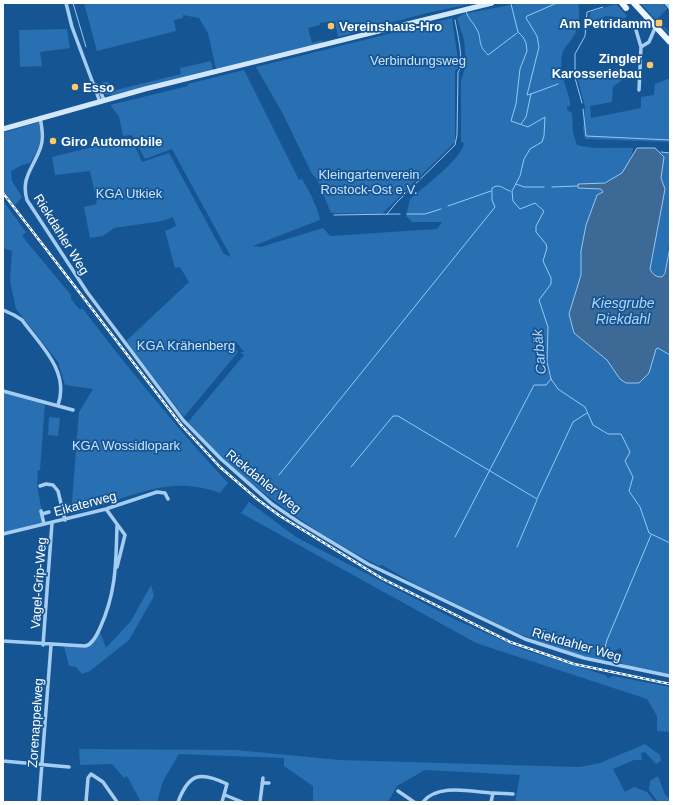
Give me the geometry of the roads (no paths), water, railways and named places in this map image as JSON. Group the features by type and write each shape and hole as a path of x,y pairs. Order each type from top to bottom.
{"main road":[{"path":"5,127 117,97 492,3"},
{"path":"634,3 655,28 670,42"}],"street":[{"path":"66,3 72,27 84,62 94,84 98,86 102,101"},
{"path":"666,3 670,8"},
{"path":"641,47 652,38 655,28"},
{"path":"636,30 641,47 639,90"},
{"name":"Riekdahler Weg","path":"40,117 42,141 38,154 25,178 24,188 27,200 87,292 169,401 196,434 235,472 272,504 295,520 368,564 526,639 584,658 670,676"},
{"path":"3,310 14,314 22,320 57,367 61,384 58,405"},
{"path":"3,391 73,410"},
{"path":"40,486 53,485 58,491 64,520"},
{"name":"Eikaterweg","path":"3,534 106,509 157,492 165,493 168,499"},
{"path":"106,509 125,535 116,568"},
{"path":"44,524 42,512 50,512"},
{"name":"Vagel-Grip-Weg","path":"43,645 52,523"},
{"path":"3,641 43,645 85,646 90,644 98,633 111,602 116,568 118,526"},
{"name":"Zorenappelweg","path":"39,802 51,645"},
{"path":"3,761 70,767"},
{"path":"86,802 88,778 91,774 103,782 117,802"},
{"path":"178,802 183,788 194,778 208,776 227,784 225,796 222,802"},
{"path":"260,802 263,778"},
{"path":"262,783 269,783"},
{"path":"423,802 428,796 444,790 513,794"},
{"path":"398,791 414,802"},
{"path":"491,802 494,793"},
{"path":"225,796 242,802"}],"water":[{"name":"Kiesgrube Riekdahl","path":"637,148 655,148 664,157 661,178 665,189 650,269 652,273 658,277 662,277 665,273 670,247 670,355 658,348 656,349 649,373 639,383 626,383 620,379 607,360 574,333 569,314 581,275 581,251 586,225 597,195 603,192 601,189 578,188 578,184 605,183 622,173"}],"waterway":[{"path":"73,3 86,47"},
{"path":"531,94 527,95 539,47 537,36 526,18 527,16 557,3"},
{"name":"Carbäk","path":"511,4 518,32 526,43 527,51 520,69 516,104 511,121 528,127 545,117 544,136 542,142 530,149 524,159 520,176 512,191 513,201 520,209 535,203 544,211 536,226 536,232 546,244 547,248 543,261 551,278 551,284 539,300 548,327 547,362 551,379 558,389 585,407 593,425 608,434 621,434 630,452 625,461 633,477 629,491 640,507 649,533 670,543"},
{"path":"582,103 575,78 575,54 585,36 587,12 603,7"},
{"path":"466,11 478,32 482,47 488,55 517,33"},
{"path":"387,214 396,203 455,145 457,135 458,72 461,62 455,20"},
{"path":"521,124 526,117 531,94 558,84"},
{"path":"583,109 586,136 670,140"},
{"path":"661,152 670,153"},
{"path":"516,184 524,187 544,187"},
{"path":"279,475 495,207 492,200 492,188 499,186 510,191"},
{"path":"552,187 577,186"},
{"path":"448,206 491,191"},
{"path":"407,214 425,214 441,209"},
{"path":"334,215 400,214"},
{"path":"455,537 534,385 546,385 551,379"},
{"path":"351,467 393,416 398,416 537,499 573,422 587,413"},
{"path":"517,547 537,500"},
{"path":"604,651 607,640 651,535"}],"railway":[{"path":"3,193 182,426 220,467 257,499 280,516 383,579 510,642 574,664 670,684"}],"place":[{"name":"Am Petridamm","path":"659,23"},
{"name":"Vereinshaus-Hro","path":"331,26"},
{"name":"Zingler Karosseriebau","path":"650,65"},
{"name":"Esso","path":"75,87"},
{"name":"Giro Automobile","path":"53,141"}],"park label":[{"name":"Verbindungsweg","path":"418,60"},
{"name":"Kleingartenverein Rostock-Ost e.V.","path":"369,182"},
{"name":"KGA Utkiek","path":"129,193"},
{"name":"KGA Krähenberg","path":"186,345"},
{"name":"KGA Wossidlopark","path":"126,445"}]}
